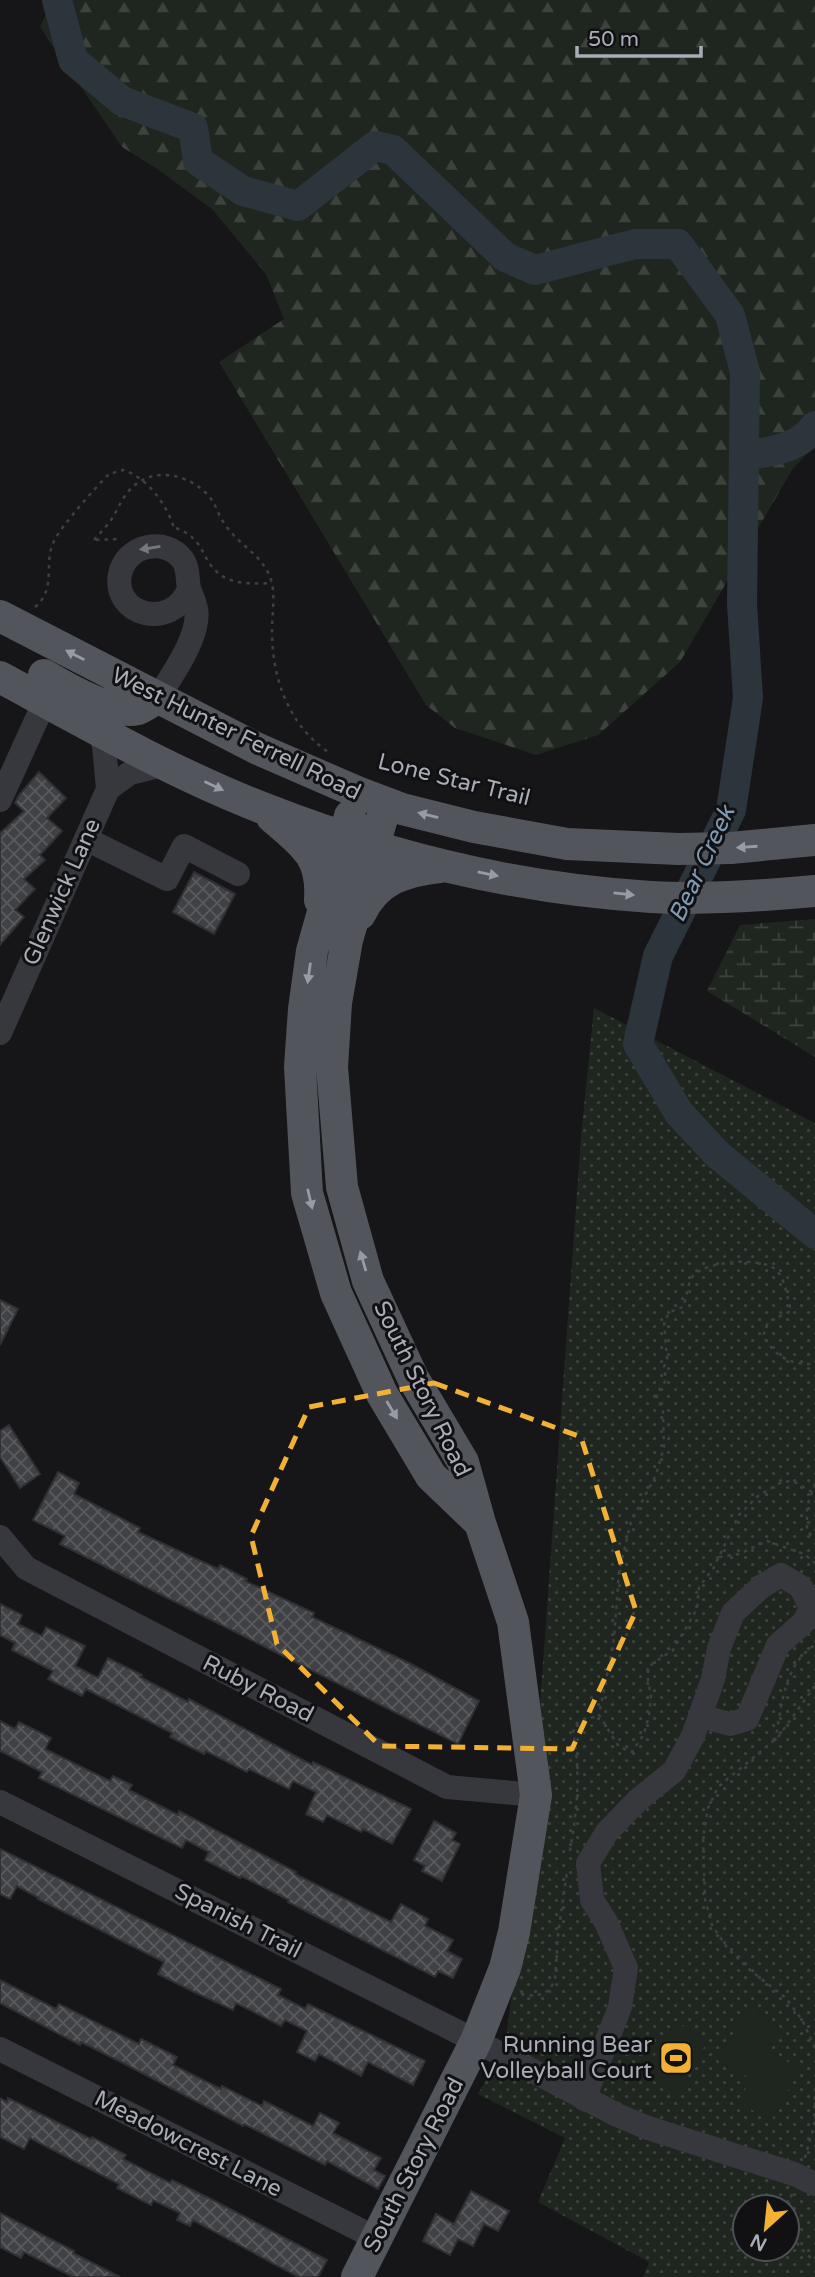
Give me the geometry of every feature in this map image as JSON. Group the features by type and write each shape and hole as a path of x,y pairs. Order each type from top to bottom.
{"main road":[{"name":"West Hunter Ferrell Road","path":"14,613 158,698 258,749 386,804 474,827 567,844 678,849 756,846 815,840"},
{"path":"0,659 22,666 109,706 137,709 158,698"},
{"name":"West Hunter Ferrell Road","path":"0,677 166,764 260,807 374,846 447,866 556,887 652,897 745,897 815,891"},
{"name":"South Story Road","path":"356,792 312,951 304,1009 300,1066 307,1193 336,1293 382,1394 431,1476 480,1523"},
{"name":"South Story Road","path":"357,2277 477,2041 501,1979 514,1932 536,1795 513,1622 463,1462 413,1378 368,1281 342,1187 332,1067 336,1003 347,940 386,804"},
{"path":"260,807 302,842 313,857 322,879 319,927"},
{"path":"347,940 365,903 376,890 391,879 412,870 447,866"}],"street":[{"path":"152,545 173,551 181,558 190,578 189,589 178,606 160,615 147,614 135,609 125,600 120,588 120,575 124,562 141,548 152,545"},
{"path":"158,698 191,640 196,623 196,602 189,589"},
{"path":"160,615 170,626 183,654"},
{"path":"0,800 45,701"},
{"name":"Glenwick Lane","path":"0,1033 108,789 104,746 99,730"},
{"name":"Glenwick Lane","path":"108,789 130,773 166,764"},
{"path":"86,839 167,879 184,846 239,874"},
{"name":"Ruby Road","path":"0,1537 26,1568 447,1787 536,1795"},
{"path":"584,2099 620,2007 626,1968 606,1922 592,1900 588,1864 607,1832 638,1800 674,1770 693,1736 700,1716 713,1679 719,1648 733,1613 762,1586 781,1575 801,1587 811,1608 804,1622 778,1645 747,1718 730,1724 700,1716"},
{"name":"Spanish Trail","path":"0,1802 477,2041 584,2099 648,2128 794,2174 815,2184"},
{"name":"Meadowcrest Lane","path":"0,2049 376,2238"}],"path":[{"path":"14,613 37,606 46,595 54,541 109,474 122,470 141,480 156,495 174,527 173,551"},
{"path":"94,540 110,522 126,494 141,480 164,474 175,475 195,484 214,503 222,522 230,532 266,566 274,600 273,661 279,684 300,724 328,753"},
{"path":"812,1492 793,1481 782,1482 747,1504 732,1526 707,1579 699,1587 697,1609 673,1650 652,1664 648,1670 651,1696 644,1734 632,1752 619,1747 599,1715 614,1639 619,1572 631,1522 656,1475 664,1447 663,1410 656,1395 666,1380 664,1321 670,1312 683,1307 692,1276 703,1268 745,1262 760,1263 774,1268 782,1279 791,1311 768,1322 763,1336 772,1350 785,1361 815,1364"},
{"path":"815,1484 807,1506 807,1531 815,1539"},
{"path":"719,1557 739,1555 767,1541 804,1553 815,1563"},
{"path":"775,1741 787,1682 795,1664 815,1646"},
{"path":"815,1686 775,1741 718,1787 708,1808 704,1838 705,1899 712,1925 728,1949 786,1998 802,2020 815,2048"},
{"path":"570,1851 577,1813 578,1757 573,1731 577,1723 599,1715"},
{"path":"521,1994 536,1996 550,1990 555,1979 568,1864"}],"highlighted area":[{"path":"434,1383 581,1437 636,1611 572,1749 380,1746 277,1644 251,1536 309,1407"}],"green space":[{"path":"52,0 815,0 815,445 792,470 680,662 598,735 536,755 455,728 426,705 219,362 284,319 266,274 212,209 122,147 40,27"},
{"path":"815,919 815,1057 707,991 740,925"},
{"path":"594,1008 815,1123 815,2277 643,2277 649,2262 538,2202 565,2138 478,2094 505,2045 527,1884 581,1137"},
{"path":"747,2008 780,2027 767,2050 800,2069 771,2121 738,2102 751,2079 718,2061"},
{"name":"Running Bear Volleyball Court","path":"674,2021 708,2040 678,2094 644,2075"}],"building":[{"path":"39,772 66,798 47,818 62,831 40,855 45,860 24,879 35,889 15,910 24,917 0,945 0,833 24,811 15,803"},
{"path":"194,872 235,894 214,934 173,912"},
{"path":"0,1300 18,1309 0,1345"},
{"path":"9,1425 40,1474 20,1488 0,1457 0,1431"},
{"path":"58,1472 79,1483 74,1494 140,1528 138,1532 218,1569 220,1565 247,1579 245,1581 314,1613 312,1617 411,1664 479,1701 458,1744 60,1544 65,1536 33,1520"},
{"path":"0,1604 22,1615 18,1624 42,1636 46,1627 85,1646 75,1666 98,1678 108,1658 312,1765 313,1762 411,1809 392,1844 327,1815 323,1822 306,1814 316,1792 293,1781 289,1789 206,1751 204,1754 170,1737 172,1733 86,1689 82,1696 48,1679 53,1671 12,1650 15,1643 0,1635"},
{"path":"0,1721 15,1729 19,1722 51,1738 45,1749 110,1781 113,1776 132,1785 129,1790 178,1815 179,1811 391,1922 401,1904 428,1919 425,1926 453,1940 447,1951 462,1959 453,1978 438,1971 435,1977 288,1902 289,1900 205,1860 209,1852 186,1840 182,1848 39,1778 42,1772 0,1751"},
{"path":"434,1821 456,1833 452,1840 460,1844 442,1881 422,1871 425,1866 414,1860"},
{"path":"0,1849 281,1989 278,1995 305,2009 308,2004 425,2061 413,2085 368,2062 361,2076 319,2054 315,2061 297,2052 307,2031 285,2020 281,2026 236,2003 233,2010 158,1974 164,1962 17,1886 10,1899 0,1894"},
{"path":"0,1980 56,2009 59,2004 139,2044 141,2039 177,2057 173,2065 221,2089 222,2086 262,2106 264,2101 313,2126 320,2113 339,2123 333,2133 381,2158 374,2170 385,2176 378,2189 327,2161 325,2165 244,2124 243,2126 81,2042 80,2045 0,2003"},
{"path":"0,2098 7,2102 8,2098 91,2139 92,2137 126,2155 123,2159 170,2183 172,2180 211,2199 327,2260 318,2277 298,2277 193,2220 190,2226 177,2220 180,2213 153,2200 151,2205 117,2188 119,2184 30,2138 24,2149 0,2137"},
{"path":"471,2191 509,2211 498,2231 484,2224 473,2246 458,2239 450,2255 423,2241 436,2214 454,2224"},
{"path":"0,2213 120,2277 73,2277 24,2252 21,2258 0,2247"}],"waterway":[{"path":"57,0 73,60 122,101 193,128 198,161 243,191 298,206 375,146 393,150 505,257 535,270 635,244 678,244 730,315 745,372 742,604 748,698 731,810 658,956 638,1044 679,1113 717,1154 815,1234"},
{"name":"Bear Creek","path":"744,456 792,445 815,426"}],"place":[{"name":"Running Bear Volleyball Court","path":"676,2058"}]}
